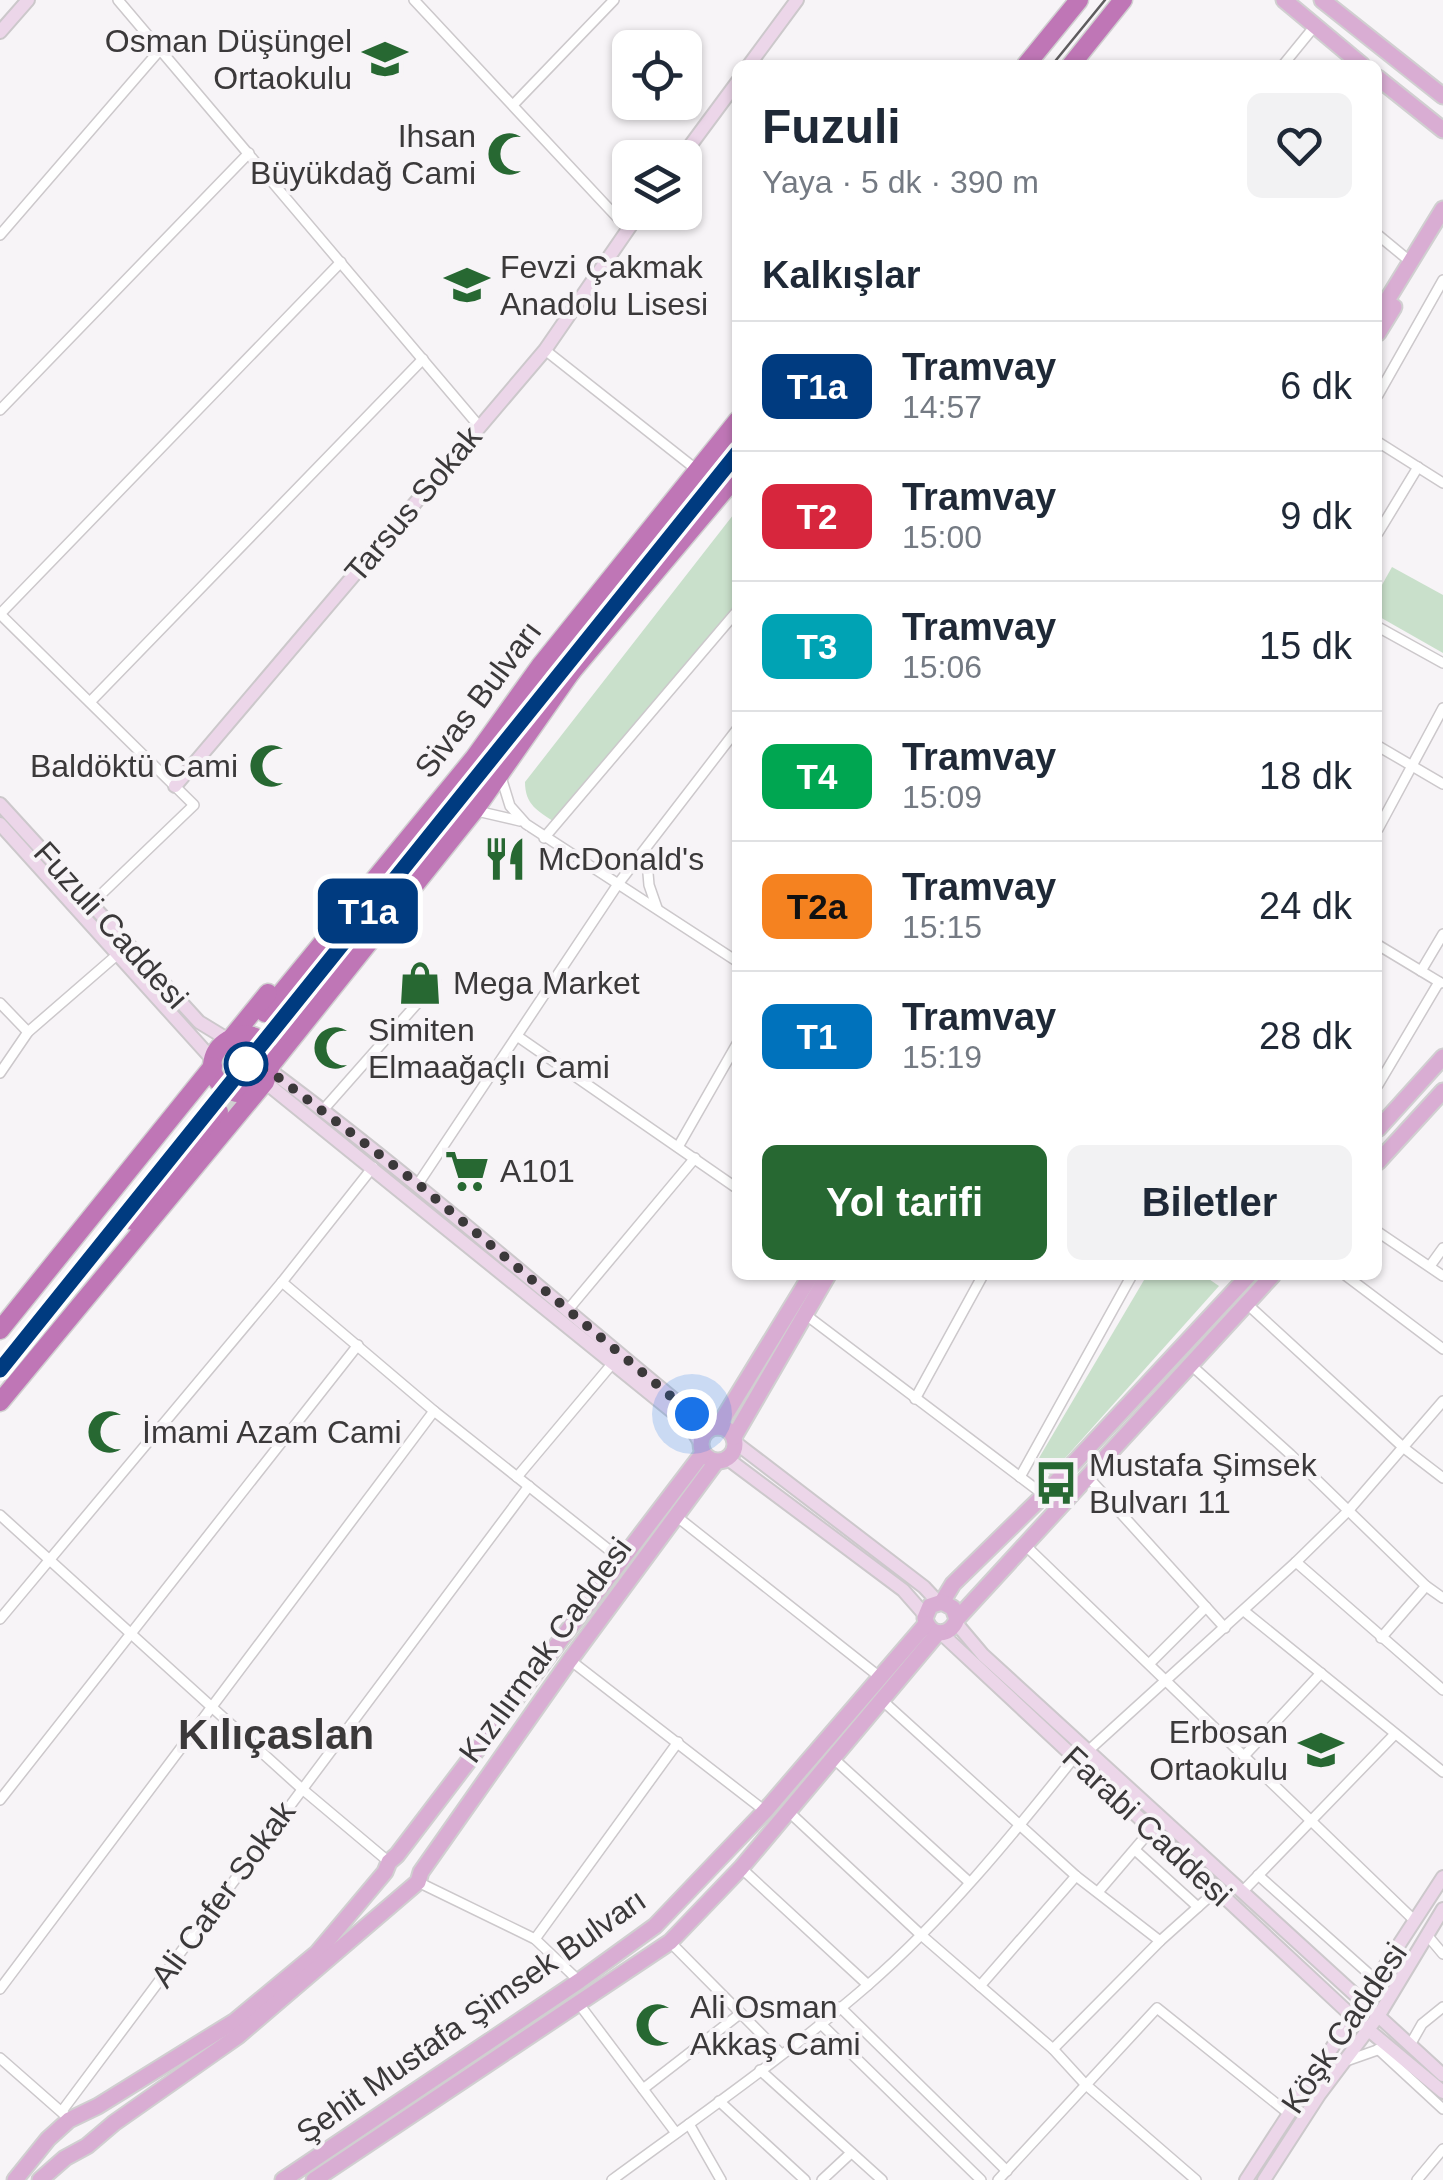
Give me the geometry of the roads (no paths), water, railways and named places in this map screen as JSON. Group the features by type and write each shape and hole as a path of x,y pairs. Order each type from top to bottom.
{"highway":[{"path":"1030,60 1079,0"},
{"path":"1075,60 1123,0"},
{"name":"Sivas Bulvarı","path":"265,1012 474,758 540,666 732,427"},
{"name":"Sivas Bulvarı","path":"288,1029 355,938 732,481"},
{"path":"0,1330 213,1063 218,1048 540,666"},
{"path":"0,1402 265,1077 474,811 572,671"},
{"path":"230,1038 251,1036 262,1042 265,1077"},
{"path":"213,1063 220,1084 230,1091 243,1093 265,1077"},
{"path":"0,1344 202,1093"},
{"path":"0,1390 219,1112"}],"main road":[{"path":"1284,0 1356,60"},
{"path":"1328,2 1443,96"},
{"path":"1382,81 1443,130"},
{"path":"1382,309 1443,209"},
{"path":"1382,327 1443,230"},
{"path":"1382,1125 1443,1058"},
{"path":"1382,1158 1443,1091"},
{"path":"808,1280 716,1427 705,1433 712,1454 735,1440 825,1280"},
{"path":"1245,1280 1044,1496 953,1584 940,1602 930,1606 933,1626 950,1630 1269,1280"},
{"path":"716,1427 728,1430 735,1440"},
{"name":"Kızılırmak Caddesi","path":"40,2180 238,2036 416,1881 676,1516 712,1454"},
{"name":"Kızılırmak Caddesi","path":"15,2180 69,2118 235,2021 317,1954 623,1561 712,1454"},
{"path":"940,1602 953,1608 956,1621"},
{"name":"Şehit Mustafa Şimsek Bulvarı","path":"282,2180 655,1926 933,1626"},
{"name":"Şehit Mustafa Şimsek Bulvarı","path":"314,2180 670,1942 741,1868 884,1702 933,1626"},
{"path":"414,1857 416,1881 393,1886 390,1863 414,1857"},
{"path":"69,2118 88,2120 93,2128 87,2145 73,2148 65,2142 62,2132 69,2118"}],"street":[{"path":"0,32 28,0"},
{"path":"118,0 479,426"},
{"path":"513,105 614,0"},
{"path":"753,60 797,0"},
{"path":"419,2 612,212"},
{"path":"1287,60 1314,28"},
{"path":"0,235 160,51"},
{"path":"694,140 732,89"},
{"path":"0,410 249,153"},
{"name":"Tarsus Sokak","path":"175,786 545,350 627,230"},
{"path":"1382,238 1412,263"},
{"path":"91,904 194,805 0,614 341,262"},
{"path":"1382,388 1443,280"},
{"path":"545,350 697,470"},
{"path":"90,702 423,360"},
{"path":"1382,444 1443,483"},
{"path":"1382,527 1418,467"},
{"path":"544,838 732,617"},
{"path":"1382,629 1443,662"},
{"path":"1382,822 1443,708"},
{"path":"418,1184 618,884 732,736"},
{"path":"1382,748 1443,784"},
{"path":"500,776 510,806 526,824 732,958"},
{"name":"Fuzuli Caddesi","path":"0,804 200,1022 230,1038"},
{"path":"474,811 496,813 526,824"},
{"name":"Fuzuli Caddesi","path":"0,824 213,1063"},
{"path":"646,848 647,872 658,910"},
{"path":"1422,972 1443,934"},
{"path":"1382,947 1441,984 1382,1079"},
{"path":"0,1073 28,1032 118,954"},
{"path":"324,1110 436,982"},
{"path":"0,1003 28,1032"},
{"path":"517,1036 732,1185"},
{"path":"678,1148 732,1053"},
{"path":"265,1077 324,1110 692,1414 716,1427"},
{"name":"Farabi Caddesi","path":"265,1077 689,1425 712,1454 903,1590 933,1626 1073,1759 1368,2028 1385,2048 1443,2092"},
{"path":"567,1311 695,1158"},
{"path":"0,1619 282,1282 373,1167"},
{"path":"1382,1235 1443,1276"},
{"path":"1430,1266 1443,1248"},
{"path":"915,1399 980,1280"},
{"path":"1020,1477 1129,1280"},
{"path":"1352,1280 1443,1349"},
{"path":"282,1282 434,1411 623,1561"},
{"path":"1247,1304 1404,1448 1443,1478"},
{"path":"806,1314 1044,1496"},
{"path":"0,1800 358,1345"},
{"path":"517,1477 612,1364"},
{"path":"1192,1366 1443,1598"},
{"path":"1089,1750 1296,1562 1348,1510 1443,1401"},
{"path":"0,1989 434,1411"},
{"path":"735,1440 940,1602"},
{"path":"1088,1477 1225,1628"},
{"name":"Ali Cafer Sokak","path":"69,2118 301,1788 529,1486"},
{"path":"0,1515 301,1788 390,1863"},
{"path":"676,1516 881,1678"},
{"path":"1025,1545 1415,1921"},
{"path":"1296,1562 1443,1690"},
{"path":"1382,1638 1426,1586"},
{"path":"1150,1663 1206,1607"},
{"path":"1244,1611 1443,1772"},
{"name":"Farabi Caddesi","path":"956,1621 983,1655 1443,2075"},
{"path":"570,1660 765,1811"},
{"path":"1245,1756 1321,1674"},
{"path":"884,1702 1076,1876 1160,1941"},
{"path":"1243,1891 1395,1734"},
{"path":"535,1938 678,1742"},
{"path":"834,1759 968,1881"},
{"path":"612,2180 868,1985 1021,1824 1073,1759"},
{"path":"788,1812 1053,2049 1085,2084 1196,2180"},
{"path":"1098,1892 1151,1830"},
{"path":"1134,1850 1198,1907"},
{"path":"741,1868 868,1985"},
{"path":"1258,1875 1368,1973"},
{"path":"980,1986 1076,1876"},
{"name":"Köşk Caddesi","path":"1246,2180 1443,1877"},
{"path":"416,1881 535,1938 579,1981"},
{"path":"1053,2049 1160,1941 1217,1890"},
{"name":"Köşk Caddesi","path":"1264,2180 1379,2015 1443,1909"},
{"path":"1427,1936 1443,1954"},
{"path":"670,1942 781,2054"},
{"path":"578,2004 676,2134"},
{"path":"840,2007 1007,2170"},
{"path":"1410,2045 1422,2024 1443,2007"},
{"path":"998,2180 1157,2008 1288,2113"},
{"path":"643,2090 740,2014"},
{"path":"820,2023 981,2180"},
{"path":"1343,2062 1385,2048 1443,2109"},
{"path":"0,2058 69,2118"},
{"path":"760,2070 882,2180"},
{"path":"912,2112 929,2094"},
{"path":"719,2101 804,2180"},
{"path":"689,2124 721,2180"},
{"path":"1417,2180 1443,2149"},
{"path":"822,2180 851,2153"}],"tunnel":[{"path":"210,1083 265,1013"},
{"path":"219,1112 288,1029"}],"tram line":[{"path":"1056,60 1105,0"},
{"path":"275,1015 732,451"},
{"name":"T1a","path":"0,1370 732,459"},
{"path":"0,1370 211,1107"}],"place":[{"name":"Osman Düşüngel Ortaokulu","path":"385,59"},
{"name":"Ihsan Büyükdağ Cami","path":"509,154"},
{"name":"Fevzi Çakmak Anadolu Lisesi","path":"467,285"},
{"name":"Baldöktü Cami","path":"271,766"},
{"name":"McDonald's","path":"505,859"},
{"name":"Mega Market","path":"420,983"},
{"name":"Simiten Elmaağaçlı Cami","path":"335,1048"},
{"name":"A101","path":"467,1171"},
{"name":"İmami Azam Cami","path":"109,1432"},
{"name":"Mustafa Şimsek Bulvarı 11","path":"1056,1483"},
{"name":"Erbosan Ortaokulu","path":"1321,1750"},
{"name":"Ali Osman Akkaş Cami","path":"657,2025"}],"district":[{"name":"Kılıçaslan","path":"276,1734"}]}
